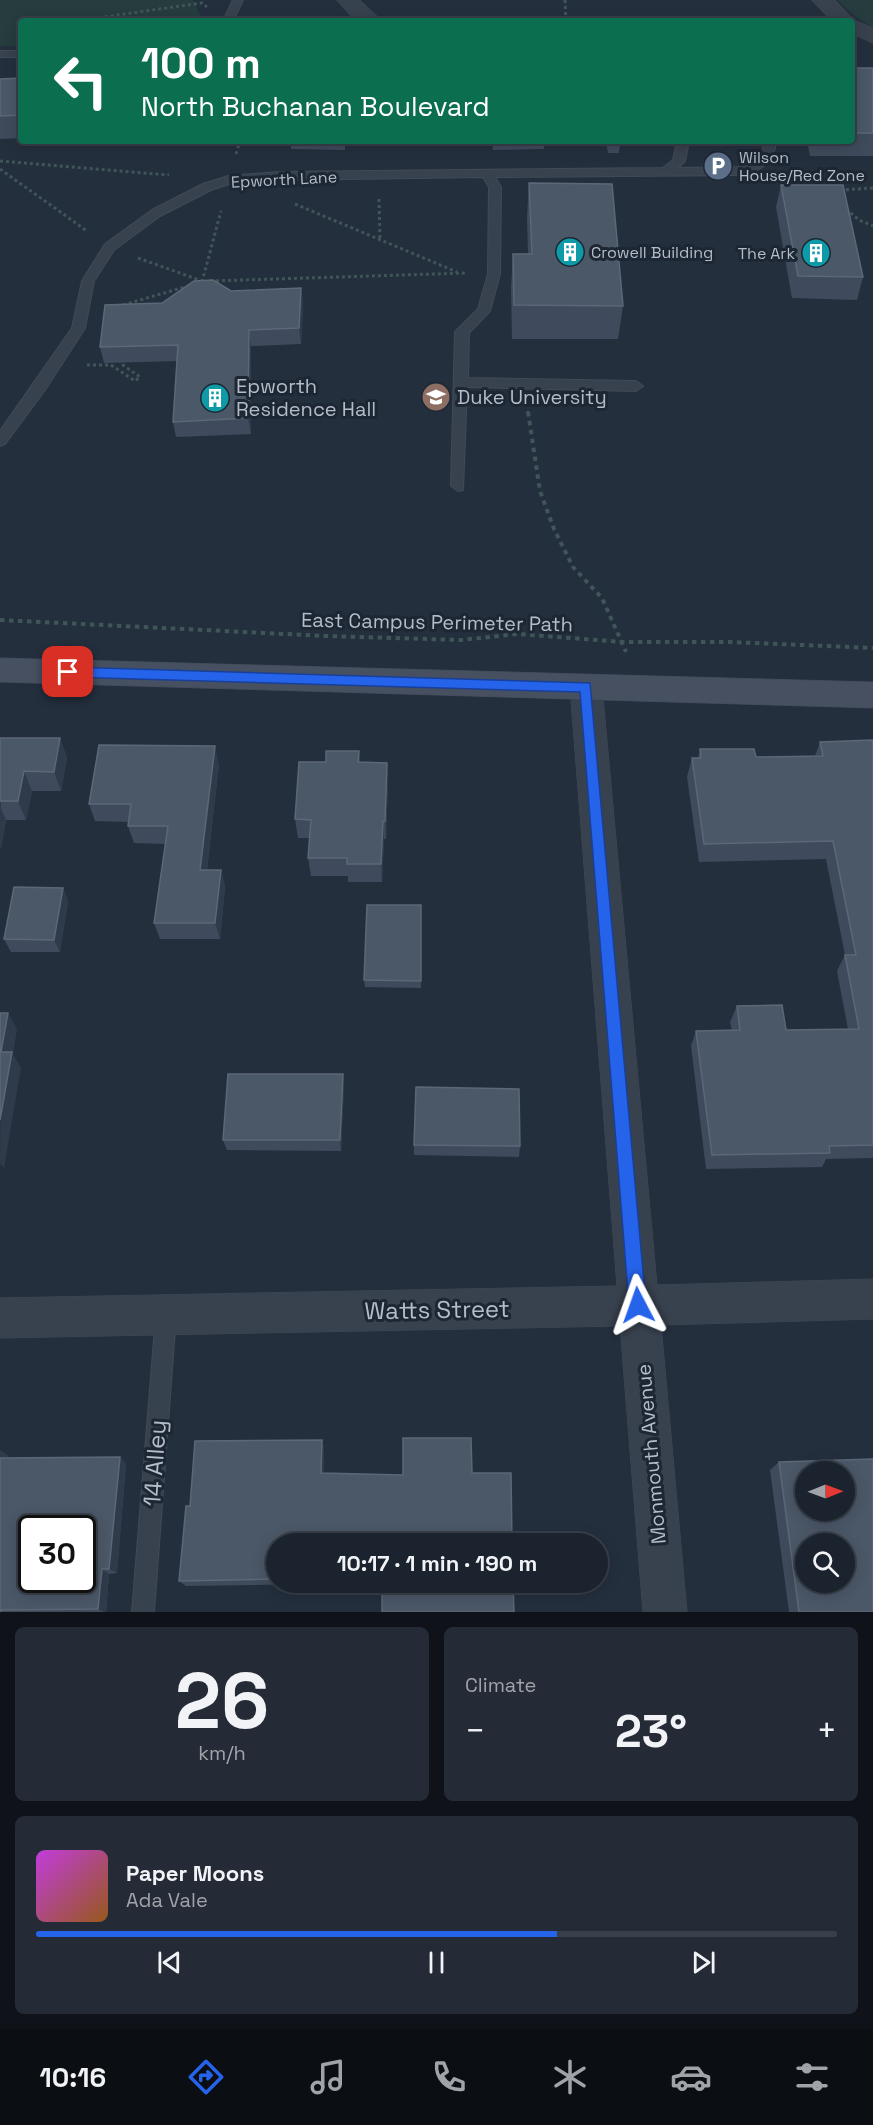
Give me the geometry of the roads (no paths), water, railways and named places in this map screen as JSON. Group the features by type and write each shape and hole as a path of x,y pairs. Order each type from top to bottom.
{"street":[{"path":"348,0 352,7 367,18"},
{"path":"823,0 841,18"},
{"path":"855,28 873,37"},
{"path":"855,34 873,37"},
{"path":"0,670 873,695"},
{"name":"Monmouth Avenue","path":"586,687 665,1612"},
{"name":"Watts Street","path":"0,1318 873,1299"}],"lane":[{"path":"229,18 238,0"},
{"path":"0,54 18,54"},
{"path":"666,171 679,161 682,144"},
{"name":"Epworth Lane","path":"0,441 40,387 78,328 88,281 109,247 156,213 207,187 228,180 279,176 744,171 760,165 768,154 770,144"},
{"path":"458,486 462,332 484,311 494,274 495,187 488,175"},
{"path":"462,382 636,386"},
{"name":"14 Alley","path":"143,1612 166,1315"}],"place":[{"name":"Wilson House/Red Zone","path":"718,166"},
{"name":"Crowell Building","path":"570,252"},
{"name":"The Ark","path":"816,253"},
{"name":"Duke University","path":"436,397"},
{"name":"Epworth Residence Hall","path":"215,398"}]}
